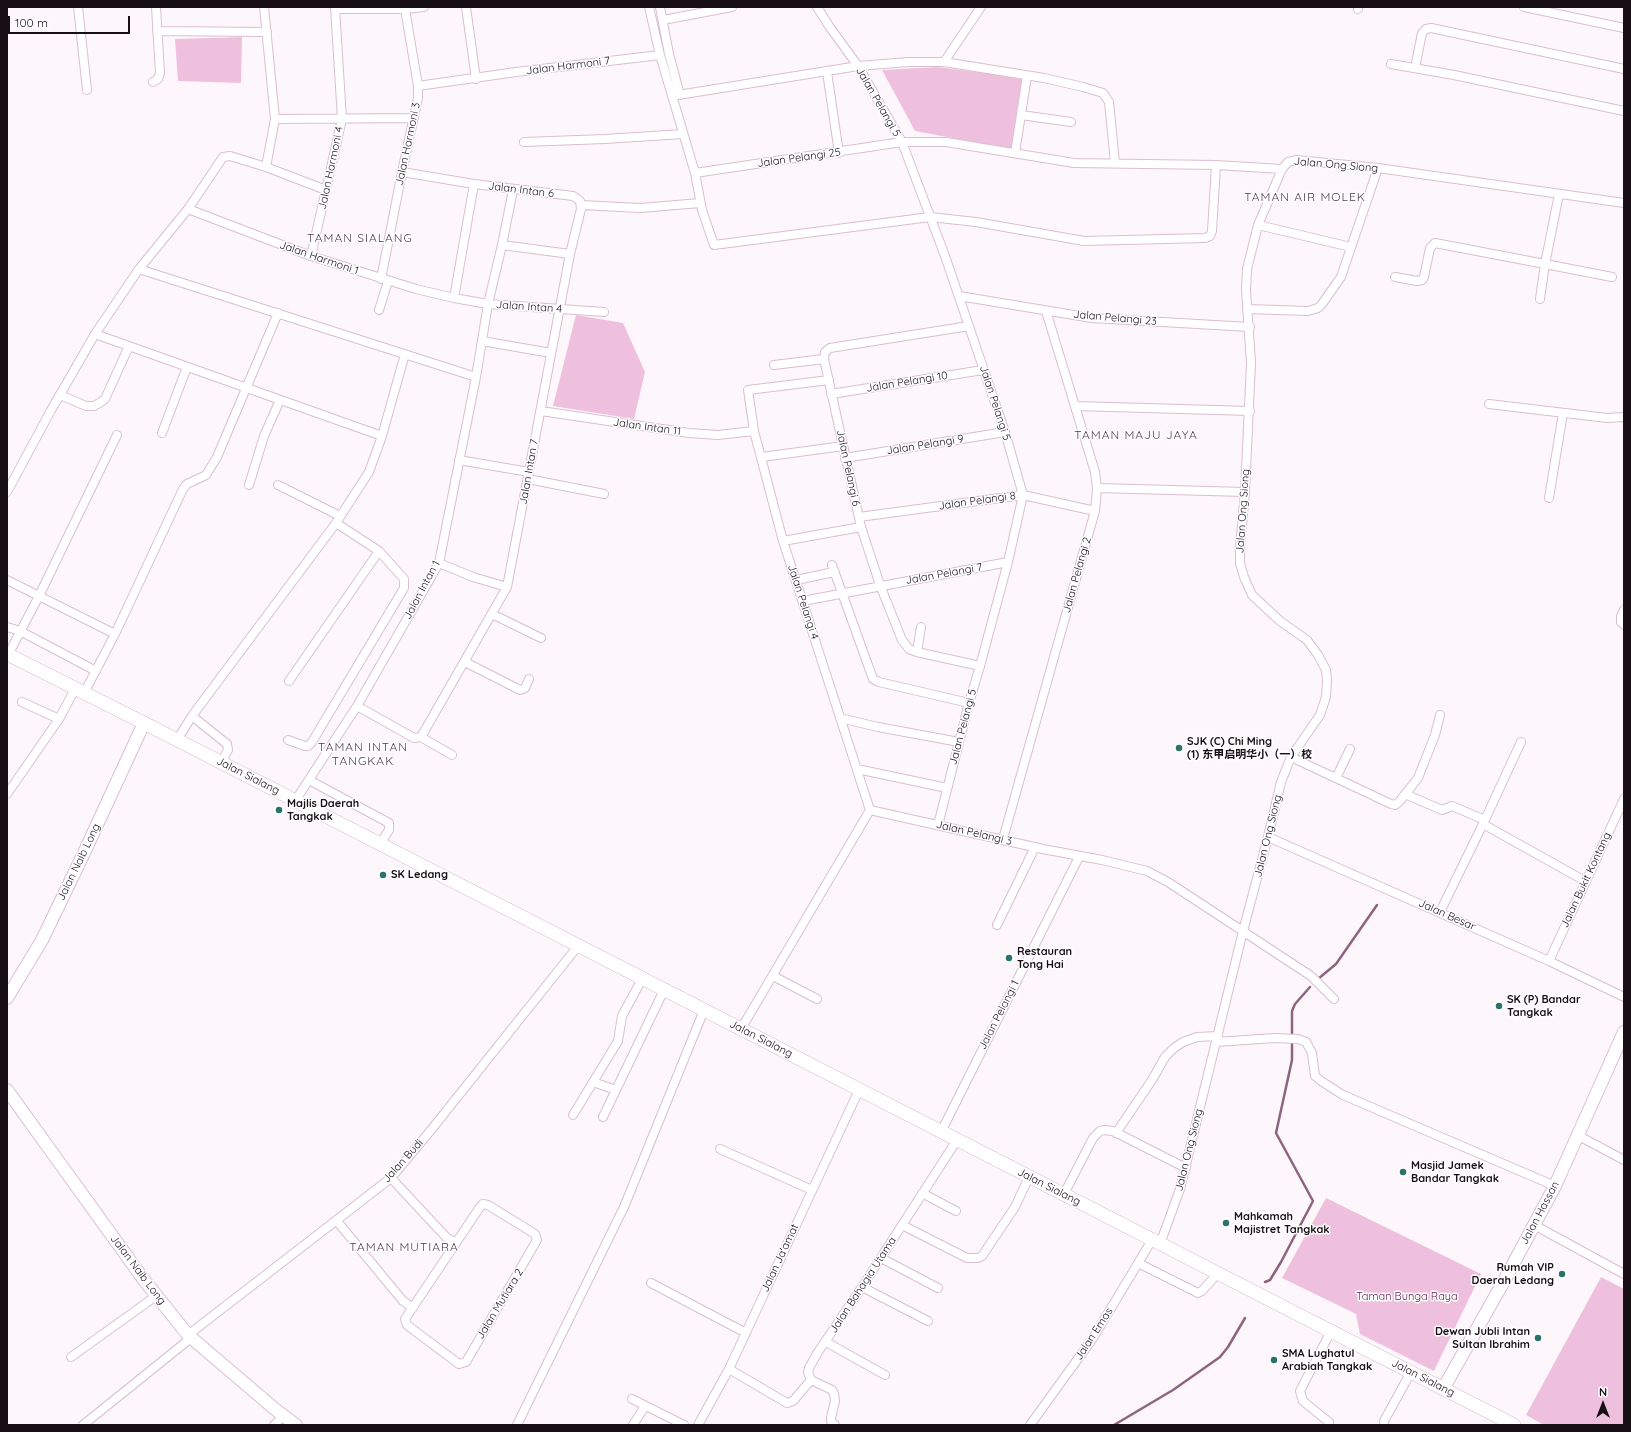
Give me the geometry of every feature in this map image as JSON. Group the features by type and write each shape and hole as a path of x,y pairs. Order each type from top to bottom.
{"main road":[{"name":"Jalan Sialang","path":"7,655 221,762 1514,1425"},
{"name":"Jalan Naib Long","path":"7,998 42,940 144,723"},
{"name":"Jalan Hassan","path":"1443,1389 1504,1281 1555,1186 1579,1136 1624,1032"},
{"name":"Jalan Naib Long","path":"7,1090 156,1296 190,1336 283,1416 296,1425"}],"street":[{"path":"78,7 87,90"},
{"path":"152,82 158,79 160,73 156,7"},
{"path":"264,7 275,119 266,167"},
{"path":"336,8 424,7"},
{"path":"466,7 476,79"},
{"path":"649,7 660,55 676,96"},
{"path":"660,7 683,134 695,173 700,203 714,245 930,217 976,222 1084,241 1205,238 1210,236 1212,231 1216,165"},
{"path":"663,20 732,7"},
{"name":"Jalan Pelangi 5","path":"817,7 858,66 902,142 959,296 1005,432 1023,495 1008,562 969,703 938,825"},
{"path":"944,62 981,7"},
{"path":"1524,7 1624,28"},
{"name":"Jalan Harmoni 4","path":"311,256 342,119 336,8"},
{"name":"Jalan Harmoni 3","path":"379,310 402,172 418,98 418,86 400,8"},
{"path":"1415,68 1422,34 1426,29 1431,28 1624,68"},
{"path":"157,31 267,32"},
{"name":"Jalan Harmoni 7","path":"418,86 476,79 516,72 660,55"},
{"path":"676,96 858,66 909,62 944,62 1027,76 1083,87 1103,93 1107,97 1110,107 1115,163"},
{"path":"1391,64 1624,111"},
{"path":"827,72 839,153"},
{"path":"1015,153 1027,76"},
{"path":"1021,115 1071,122"},
{"path":"275,119 414,118"},
{"path":"524,142 683,134"},
{"name":"Jalan Pelangi 25","path":"695,173 839,153 902,142 946,142 1074,163 1216,165 1282,169"},
{"path":"7,492 95,334 139,268 188,209 221,159 225,156 230,156 266,167 326,190"},
{"name":"Jalan Ong Siong","path":"1156,1242 1180,1189 1186,1168 1243,931 1281,782 1291,757 1320,715 1326,694 1326,670 1318,655 1307,640 1280,621 1261,605 1252,594 1247,586 1242,570 1240,554 1250,411 1251,363 1250,327 1246,290 1247,268 1258,225 1282,169 1288,162 1294,160 1378,168 1624,204"},
{"path":"1248,309 1308,311 1318,308 1322,304 1341,277 1378,168"},
{"name":"Jalan Intan 6","path":"402,172 513,190 569,196 577,198 581,205"},
{"path":"454,298 474,184"},
{"name":"Jalan Intan 1","path":"296,801 357,706 439,563 476,377 488,304 502,246 513,190"},
{"path":"1540,299 1544,264 1559,194"},
{"path":"581,205 640,208 700,203"},
{"name":"Jalan Intan 7","path":"422,736 507,587 559,309 581,205"},
{"name":"Jalan Harmoni 1","path":"188,209 311,256 385,280 454,298"},
{"path":"1258,225 1351,247"},
{"path":"1396,277 1417,281 1422,280 1424,277 1430,248 1435,243 1612,277"},
{"path":"502,246 570,254"},
{"path":"139,268 476,377"},
{"name":"Jalan Pelangi 23","path":"959,296 1092,318 1250,327"},
{"name":"Jalan Intan 4","path":"454,298 488,304 604,312"},
{"name":"Jalan Pelangi 2","path":"1003,839 1095,511 1097,488 1095,472 1076,406 1046,311"},
{"path":"7,794 59,719 96,672 183,489 187,484 205,476 209,472 217,457 278,313"},
{"path":"774,366 824,359 824,352 830,348 969,326"},
{"path":"95,334 382,436"},
{"path":"482,341 551,353"},
{"path":"60,395 86,406 94,406 101,402 105,399 129,346"},
{"path":"177,740 192,716 338,520 369,472 382,436 405,354"},
{"name":"Jalan Pelangi 6","path":"824,359 859,517 880,586 902,640 909,649 916,652 980,666"},
{"path":"162,433 187,367"},
{"name":"Jalan Pelangi 10","path":"832,394 983,370"},
{"name":"Jalan Pelangi 4","path":"829,380 748,390 754,431 783,541 870,810"},
{"path":"249,485 264,436 280,400"},
{"path":"1489,404 1607,418 1624,417"},
{"path":"1076,406 1250,411"},
{"name":"Jalan Intan 11","path":"541,411 689,433 718,435 754,431"},
{"path":"1549,498 1564,413"},
{"name":"Jalan Pelangi 9","path":"845,458 1005,432"},
{"path":"7,655 39,596 117,435"},
{"path":"762,457 844,446"},
{"path":"459,460 604,494"},
{"path":"278,485 338,520 379,551 404,579 404,588 312,742 308,746 305,746 288,740"},
{"path":"1097,488 1245,492"},
{"name":"Jalan Pelangi 8","path":"859,517 1023,495 1095,511"},
{"path":"783,541 862,527"},
{"path":"289,681 379,551"},
{"name":"Jalan Pelangi 7","path":"803,602 842,593 1008,562"},
{"path":"439,563 473,577 507,587"},
{"path":"796,580 833,568 873,679 879,682 969,703"},
{"path":"7,580 115,634"},
{"path":"1624,610 1621,616 1621,622 1624,625"},
{"path":"492,614 541,638"},
{"path":"7,627 20,631 96,672"},
{"path":"916,652 921,627"},
{"path":"465,662 520,690 524,688 529,679"},
{"path":"22,702 59,719"},
{"path":"357,706 414,738 422,736 452,755"},
{"path":"1291,757 1393,805 1399,802 1418,778 1435,735 1440,715"},
{"path":"192,716 227,744 228,750 221,762"},
{"path":"840,718 878,727 959,742"},
{"path":"1440,912 1521,742"},
{"path":"1336,778 1350,749"},
{"path":"857,769 947,788"},
{"path":"309,780 389,823 389,830 380,844"},
{"path":"1405,794 1442,810 1452,806 1484,822 1585,881"},
{"name":"Jalan Bukit Kontang","path":"1549,961 1624,798"},
{"path":"741,1029 870,810"},
{"name":"Jalan Pelangi 3","path":"870,810 1147,871 1168,882 1311,976 1334,999"},
{"name":"Jalan Besar","path":"1268,837 1440,912 1549,961 1624,997"},
{"path":"998,925 1034,847"},
{"name":"Jalan Pelangi 1","path":"941,1132 1079,856"},
{"name":"Jalan Budi","path":"83,1425 190,1336 391,1178 441,1118 578,946"},
{"path":"773,976 817,999"},
{"path":"573,1115 618,1041 622,1016 642,979"},
{"path":"603,1117 664,990"},
{"path":"517,1425 624,1207 704,1010"},
{"path":"1116,1133 1152,1080 1165,1057 1174,1048 1184,1042 1198,1038 1294,1039 1306,1042 1310,1047 1315,1076 1343,1096 1555,1186"},
{"path":"593,1082 616,1090"},
{"name":"Jalan Ja'amat","path":"698,1425 729,1369 859,1090"},
{"path":"1064,1194 1096,1134 1104,1130 1116,1133 1186,1168"},
{"path":"1579,1136 1624,1160"},
{"name":"Jalan Bahagia Utama","path":"811,1380 808,1372 809,1368 818,1352 826,1342 957,1140"},
{"path":"720,1149 812,1190"},
{"path":"902,1225 968,1259 980,1257 1015,1207 1028,1177"},
{"path":"336,1220 403,1302 413,1308 456,1243 446,1237 391,1178"},
{"path":"922,1193 956,1211"},
{"name":"Jalan Mutiara 2","path":"413,1308 405,1318 406,1323 459,1364 466,1362 537,1240 535,1234 512,1219 488,1205 481,1205 456,1243"},
{"path":"1534,1225 1624,1274"},
{"name":"Jalan Emas","path":"1030,1425 1093,1338 1138,1263 1156,1242"},
{"path":"881,1258 938,1288"},
{"path":"1138,1263 1198,1293 1202,1292 1218,1273"},
{"path":"651,1283 746,1333"},
{"path":"862,1287 928,1321"},
{"path":"71,1357 156,1296"},
{"path":"1329,1425 1329,1422 1325,1418 1304,1401 1300,1391 1331,1331"},
{"path":"826,1342 885,1375"},
{"path":"729,1369 787,1403 793,1401 811,1380 832,1390 835,1401 831,1421 835,1425"},
{"path":"1384,1425 1384,1421 1411,1372"},
{"path":"632,1399 684,1425"},
{"path":"633,1425 645,1406"},
{"path":"274,1425 283,1416"}],"green space":[{"path":"242,37 241,83 178,81 175,39"},
{"path":"938,67 1022,78 1011,149 915,131 882,70"},
{"path":"576,315 623,323 645,372 634,419 553,406"},
{"name":"Taman Bunga Raya","path":"1326,1198 1481,1274 1434,1371 1360,1334 1356,1314 1282,1278"},
{"path":"1601,1277 1624,1289 1624,1425 1544,1425 1526,1415"}],"waterway":[{"path":"1318,979 1336,964 1377,905"},
{"path":"1265,1282 1270,1280 1281,1262 1313,1201 1276,1133 1292,1060 1292,1011 1295,1004 1310,987"},
{"path":"1114,1425 1173,1390 1220,1357 1228,1347 1245,1318"}],"place":[{"name":"SJK (C) Chi Ming (1) 东甲启明华小（一）校","path":"1179,748"},
{"name":"Majlis Daerah Tangkak","path":"279,810"},
{"name":"SK Ledang","path":"383,875"},
{"name":"Restauran Tong Hai","path":"1009,958"},
{"name":"SK (P) Bandar Tangkak","path":"1499,1006"},
{"name":"Masjid Jamek Bandar Tangkak","path":"1403,1172"},
{"name":"Mahkamah Majistret Tangkak","path":"1226,1223"},
{"name":"Rumah VIP Daerah Ledang","path":"1562,1274"},
{"name":"Dewan Jubli Intan Sultan Ibrahim","path":"1538,1338"},
{"name":"SMA Lughatul Arabiah Tangkak","path":"1274,1360"}],"district":[{"name":"TAMAN AIR MOLEK","path":"1305,197"},
{"name":"TAMAN SIALANG","path":"360,238"},
{"name":"TAMAN MAJU JAYA","path":"1136,435"},
{"name":"TAMAN INTAN TANGKAK","path":"363,754"},
{"name":"TAMAN MUTIARA","path":"404,1247"}]}
